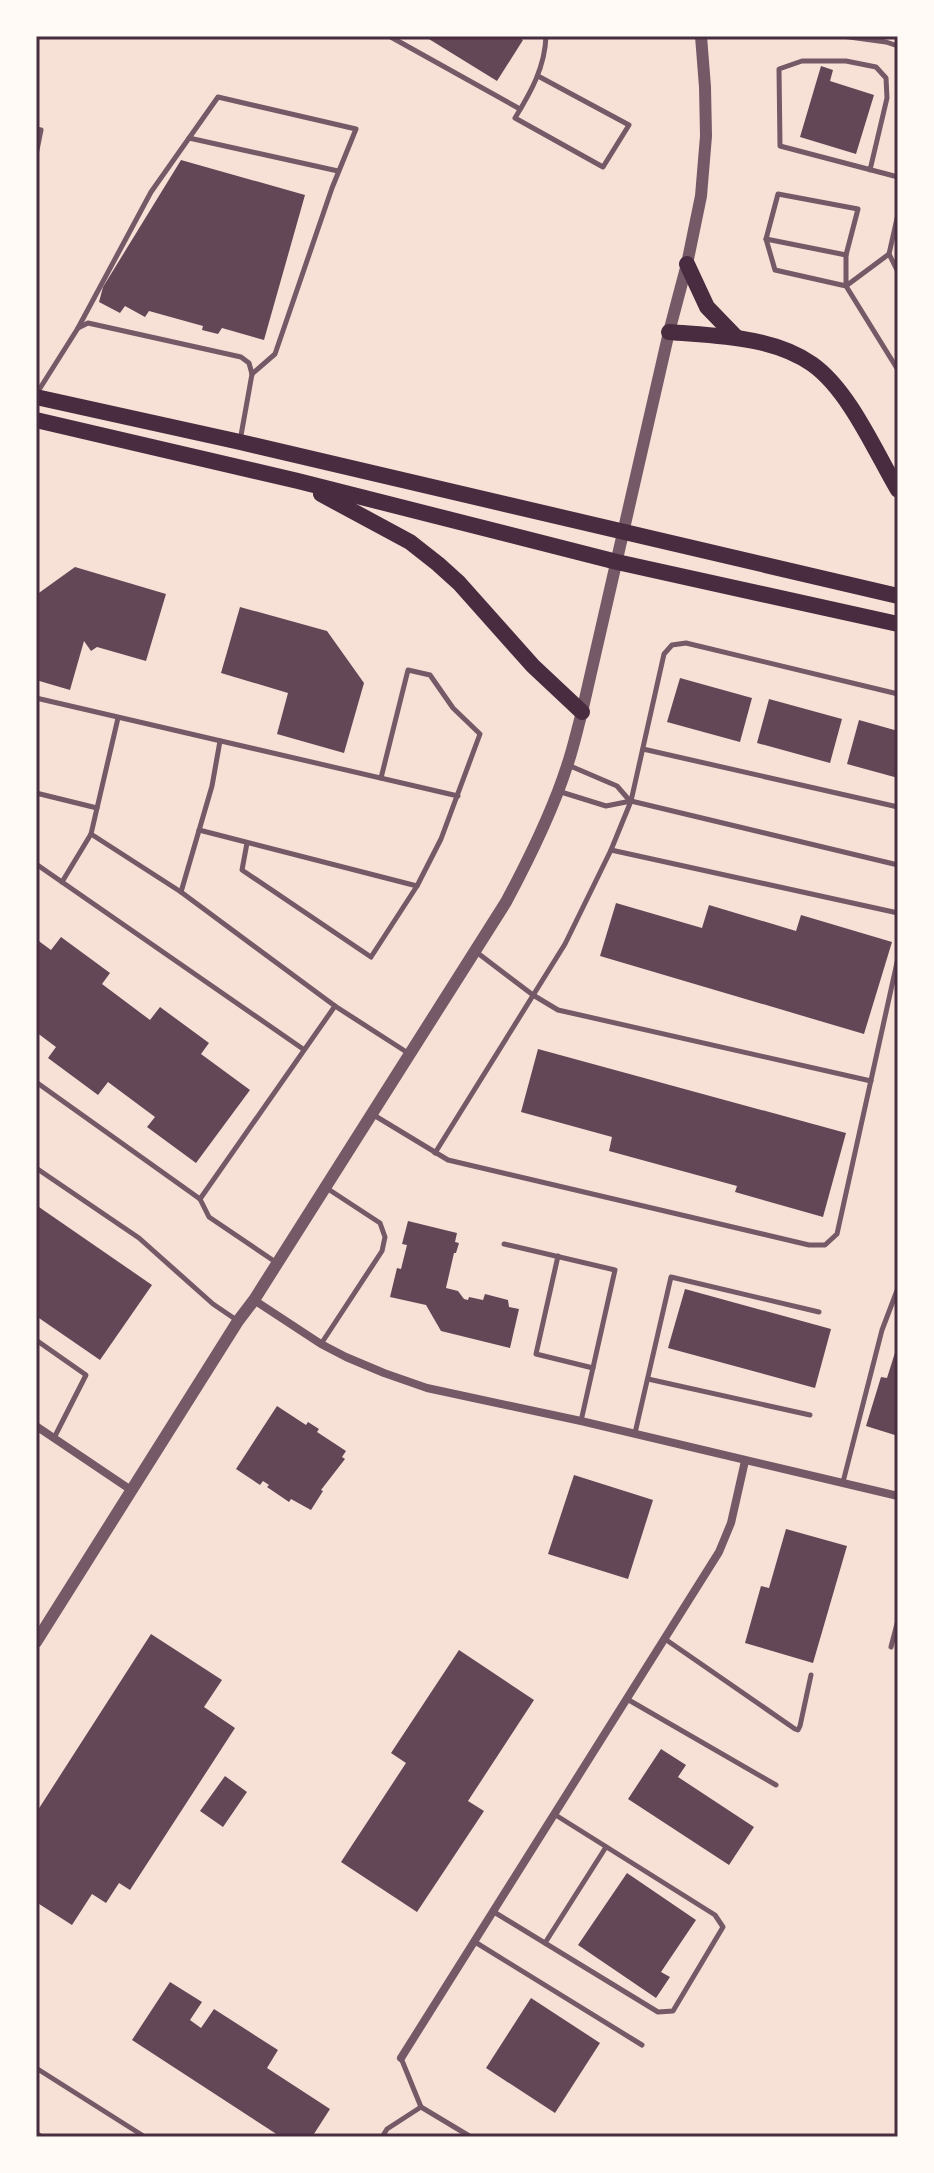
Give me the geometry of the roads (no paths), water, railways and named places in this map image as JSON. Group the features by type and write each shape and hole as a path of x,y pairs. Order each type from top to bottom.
{"main road":[{"path":"687,264 707,307 737,338"},
{"path":"669,332 737,338 792,353 810,363 825,375 848,403 898,490"},
{"path":"36,395 898,596"},
{"path":"36,420 298,481 617,562 898,624"},
{"path":"298,481 410,542 438,564 459,583 533,666 582,712"}],"street":[{"path":"36,1642 517,881 558,791 582,712 701,196 706,136 701,36"},
{"path":"254,1300 321,1344 384,1373 427,1388 635,1433 898,1496"},
{"path":"36,1426 131,1490"},
{"path":"401,2058 719,1552 731,1523 745,1461"}],"lane":[{"path":"389,36 520,109"},
{"path":"538,76 629,125 603,167 515,118 538,76 546,36"},
{"path":"842,36 898,46"},
{"path":"870,170 887,98 886,78 876,67 846,61 802,61 779,69 780,146 870,170 898,177"},
{"path":"36,395 78,328 151,192 218,97 356,129 338,171 275,354 252,374"},
{"path":"36,129 41,130 36,155"},
{"path":"189,138 338,171"},
{"path":"889,254 846,286 775,270 766,239 778,194 858,209 846,255 846,286 898,370"},
{"path":"898,214 889,254 898,272"},
{"path":"766,239 846,255"},
{"path":"78,328 88,323 241,357 249,363 252,374 240,442"},
{"path":"435,1153 565,944 611,850 631,801 664,654 672,645 686,643 898,694"},
{"path":"247,843 242,870 371,957 417,886 441,839 480,734 453,708 430,675 408,670 381,778"},
{"path":"36,698 458,796"},
{"path":"62,882 91,834 118,717"},
{"path":"181,892 212,786 220,741"},
{"path":"643,749 898,807"},
{"path":"568,765 617,786 631,801"},
{"path":"558,791 606,806 631,801 898,865"},
{"path":"36,793 97,808"},
{"path":"199,830 417,886"},
{"path":"91,834 181,892 335,1006 409,1054"},
{"path":"611,850 898,913"},
{"path":"36,864 303,1049"},
{"path":"474,950 558,1010 871,1081"},
{"path":"371,1113 448,1160 809,1245 825,1245 837,1234 898,958"},
{"path":"200,1199 335,1006"},
{"path":"36,1082 200,1199 209,1217 277,1263"},
{"path":"36,1168 139,1238 213,1304 238,1321"},
{"path":"321,1344 382,1251 385,1237 380,1223 325,1187"},
{"path":"504,1244 615,1270 581,1421"},
{"path":"558,1256 536,1354 593,1368"},
{"path":"635,1433 671,1277 819,1312"},
{"path":"843,1482 882,1330 898,1288"},
{"path":"36,1340 86,1375 54,1438"},
{"path":"648,1379 810,1415"},
{"path":"891,1647 898,1620"},
{"path":"664,1638 798,1730 811,1675"},
{"path":"626,1699 776,1785"},
{"path":"493,1912 658,2012 673,2011 723,1927 715,1915 554,1814"},
{"path":"545,1943 606,1847"},
{"path":"474,1941 642,2045"},
{"path":"401,2058 421,2107 471,2137"},
{"path":"36,2068 145,2137"},
{"path":"382,2137 387,2129 421,2107"},
{"path":"36,2133 42,2137"}]}
